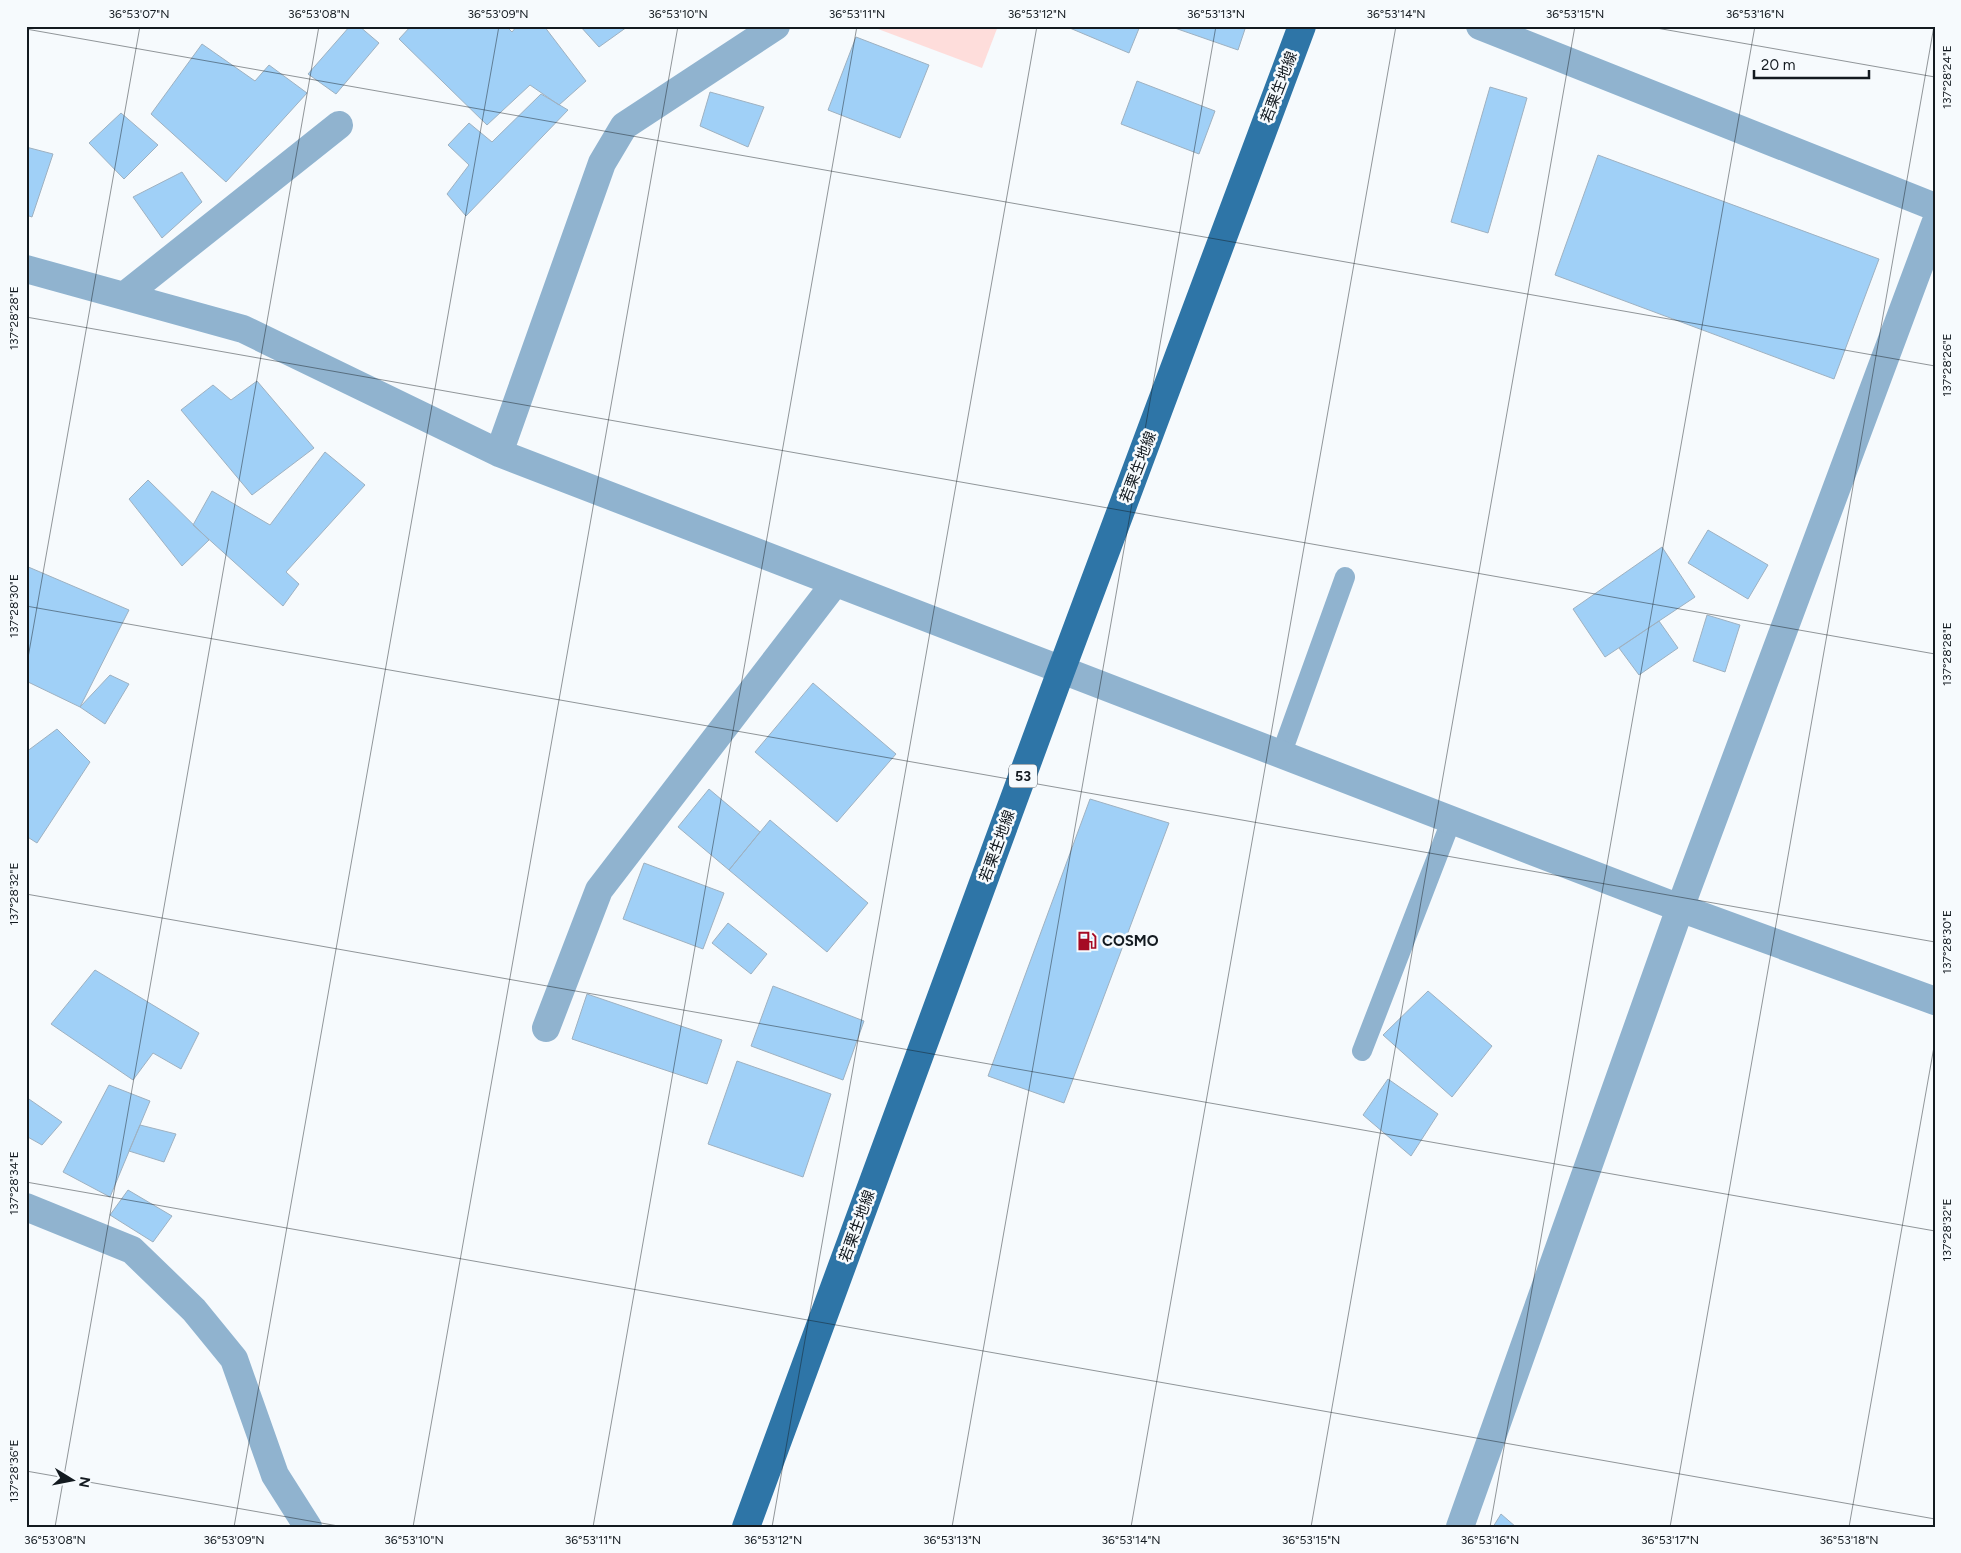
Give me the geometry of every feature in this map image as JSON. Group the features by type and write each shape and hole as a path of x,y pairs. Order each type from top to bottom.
{"main road":[{"name":"若栗生地線","path":"746,1527 1061,671 1302,26"}],"street":[{"path":"499,453 602,163 624,126 776,26"},
{"path":"1480,26 1935,207"},
{"path":"124,296 339,125"},
{"path":"1460,1527 1680,908 1935,224"},
{"path":"26,269 243,329 499,453 1451,821 1680,908 1935,1001"},
{"path":"546,1028 599,890 835,583"},
{"path":"26,1207 132,1250 194,1310 234,1360 275,1475 308,1527"}],"lane":[{"path":"1281,755 1344,577"},
{"path":"1362,1052 1451,821"}],"shaded area":[{"path":"870,26 998,26 982,68"}],"building":[{"path":"350,26 359,26 379,43 336,94 308,74"},
{"path":"411,26 506,26 512,32 517,26 544,26 586,81 559,105 530,85 487,125 399,39"},
{"path":"580,26 627,26 627,27 599,47"},
{"path":"1065,26 1140,26 1129,53"},
{"path":"1169,26 1246,26 1238,50"},
{"path":"856,37 929,65 900,138 828,110"},
{"path":"202,44 255,81 269,65 307,93 226,182 151,114"},
{"path":"1137,81 1215,111 1199,154 1121,124"},
{"path":"1490,87 1527,98 1488,233 1451,222"},
{"path":"710,92 764,107 748,147 700,126"},
{"path":"541,94 568,110 466,216 447,194 469,165 448,145 469,123 492,142"},
{"path":"121,113 158,145 124,179 89,143"},
{"path":"26,147 53,154 32,217 26,215"},
{"path":"1598,155 1879,259 1834,379 1555,275"},
{"path":"182,172 202,202 162,238 133,197"},
{"path":"257,381 314,448 252,495 181,410 213,385 231,400"},
{"path":"325,452 365,485 286,572 299,584 283,606 193,525 212,491 270,525"},
{"path":"148,480 209,540 182,566 129,499"},
{"path":"1708,530 1768,565 1748,599 1688,563"},
{"path":"1662,547 1695,597 1605,657 1573,609"},
{"path":"26,566 129,610 80,707 26,681"},
{"path":"1707,615 1740,625 1725,672 1693,661"},
{"path":"1659,621 1678,648 1639,675 1619,648"},
{"path":"110,675 129,684 105,724 80,707"},
{"path":"813,683 896,754 837,822 755,752"},
{"path":"57,729 90,762 37,843 26,836 26,752"},
{"path":"709,789 760,832 729,870 678,827"},
{"path":"1090,799 1169,823 1064,1103 988,1076"},
{"path":"770,820 868,903 827,952 729,870"},
{"path":"644,863 724,893 703,949 623,919"},
{"path":"728,923 767,954 751,974 712,943"},
{"path":"95,970 199,1033 181,1069 153,1053 133,1080 51,1024"},
{"path":"773,986 864,1021 843,1080 751,1046"},
{"path":"1428,991 1492,1046 1452,1097 1383,1035"},
{"path":"587,994 722,1040 707,1084 572,1039"},
{"path":"737,1061 831,1094 803,1177 708,1144"},
{"path":"1388,1079 1438,1114 1411,1156 1363,1115"},
{"path":"109,1085 150,1101 110,1197 63,1172"},
{"path":"26,1097 62,1122 42,1145 26,1136"},
{"path":"140,1125 176,1134 164,1162 129,1151"},
{"path":"128,1190 172,1216 153,1242 110,1215"},
{"path":"1501,1514 1516,1527 1493,1527"}],"place":[{"name":"COSMO","path":"1087,941"}]}
